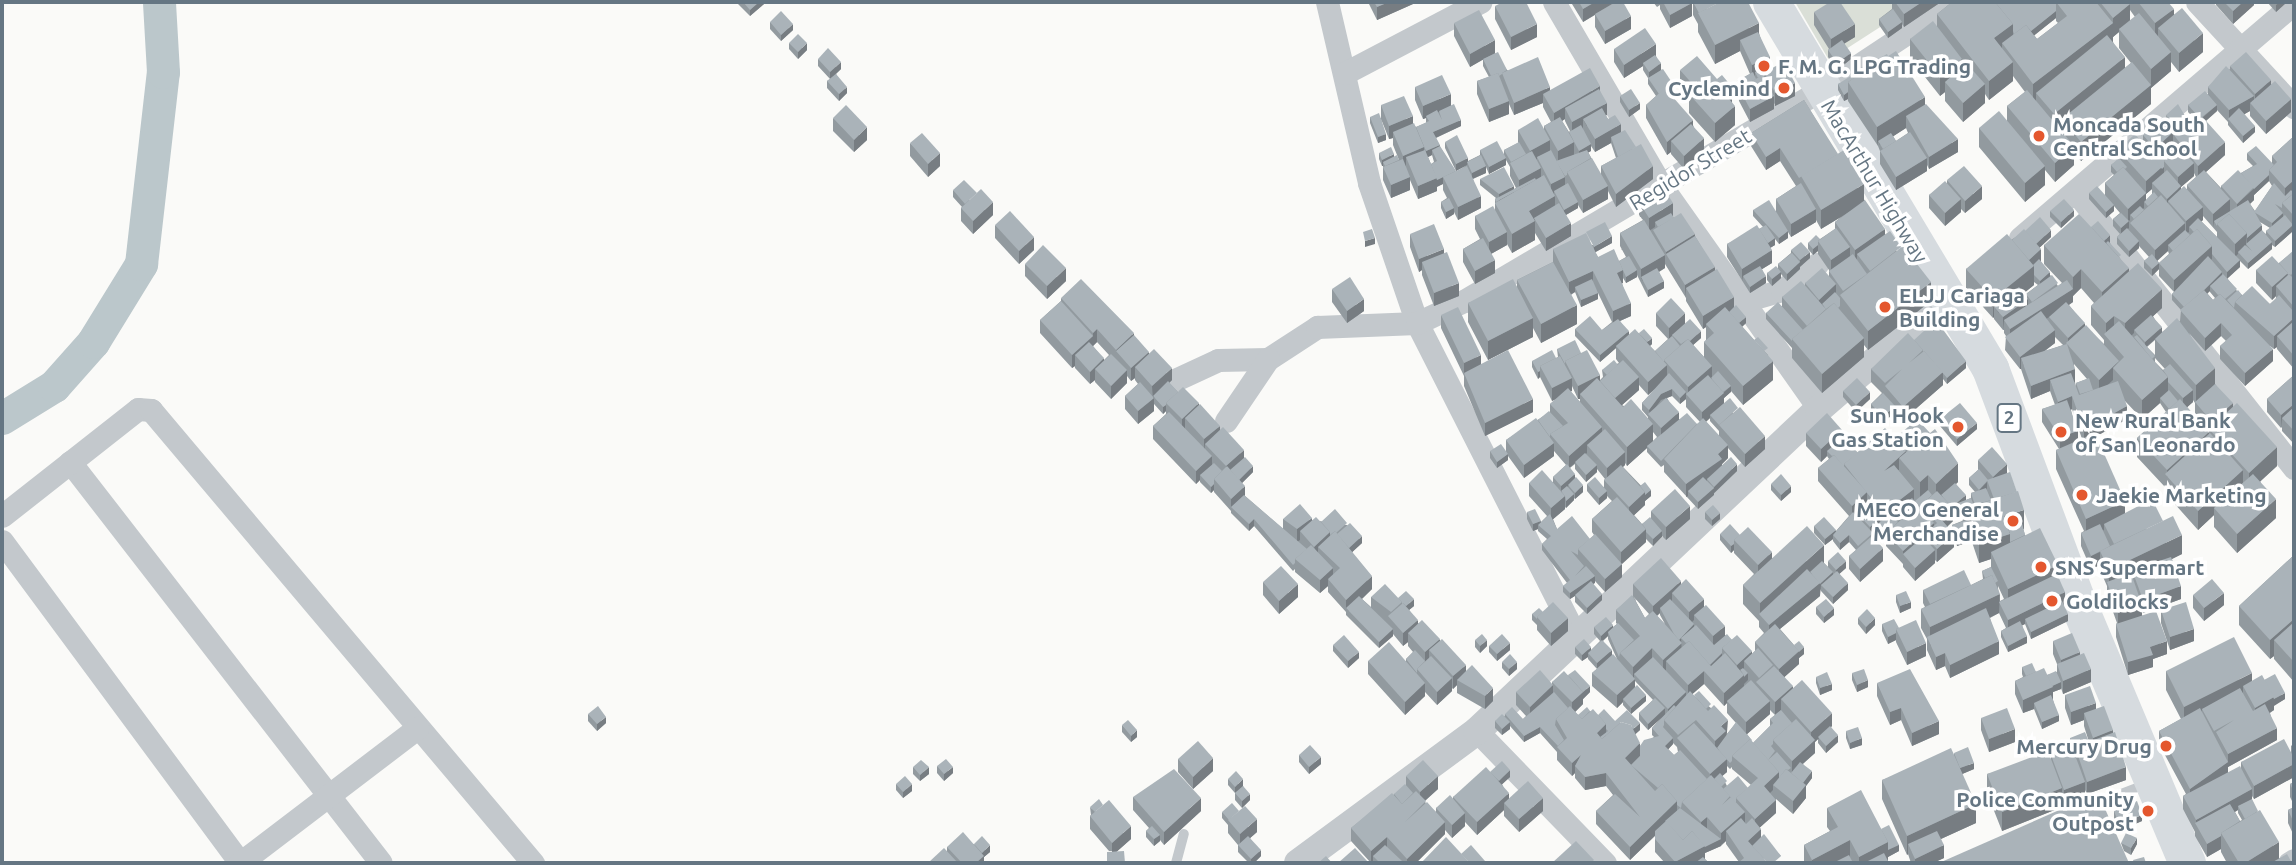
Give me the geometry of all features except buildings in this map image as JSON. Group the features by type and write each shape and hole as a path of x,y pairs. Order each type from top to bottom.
{"highway":[{"name":"MacArthur Highway","path":"1771,2 1821,90 1956,290 1990,368 2152,782 2187,863"}],"street":[{"path":"1327,2 1373,196 1417,323 1576,636"},
{"path":"1345,74 1480,2"},
{"path":"1554,2 1662,187 1819,409"},
{"name":"Regidor Street","path":"1417,323 1662,187 1821,90 1954,2"},
{"path":"2197,2 2294,107"},
{"path":"1997,257 2294,3"},
{"path":"2076,192 2294,468"},
{"path":"1744,301 1792,285 1817,264"},
{"path":"1298,863 1477,731 1819,409 1956,290"},
{"path":"1227,421 1268,359 1317,327 1417,323"},
{"path":"1175,380 1218,360 1268,359"},
{"path":"2,516 138,409 151,410 533,863"},
{"path":"70,462 381,863"},
{"path":"2,541 240,863 417,728"},
{"path":"1477,731 1605,863"},
{"path":"2289,863 2294,860"}],"lane":[{"path":"2075,812 2152,782"},
{"path":"1176,863 1184,834"}],"shaded area":[{"path":"1795,2 1919,2 1829,60"}],"waterway":[{"path":"2,418 54,386 93,342 141,264 163,72 159,2"}],"place":[{"name":"F. M. G. LPG Trading","path":"1764,66"},
{"name":"Cyclemind","path":"1784,88"},
{"name":"Moncada South Central School","path":"2039,136"},
{"name":"ELJJ Cariaga Building","path":"1885,307"},
{"name":"Sun Hook Gas Station","path":"1958,427"},
{"name":"New Rural Bank of San Leonardo","path":"2061,432"},
{"name":"Jaekie Marketing","path":"2082,495"},
{"name":"MECO General Merchandise","path":"2013,521"},
{"name":"SNS Supermart","path":"2041,567"},
{"name":"Goldilocks","path":"2052,601"},
{"name":"Mercury Drug","path":"2166,746"},
{"name":"Police Community Outpost","path":"2148,811"}]}
